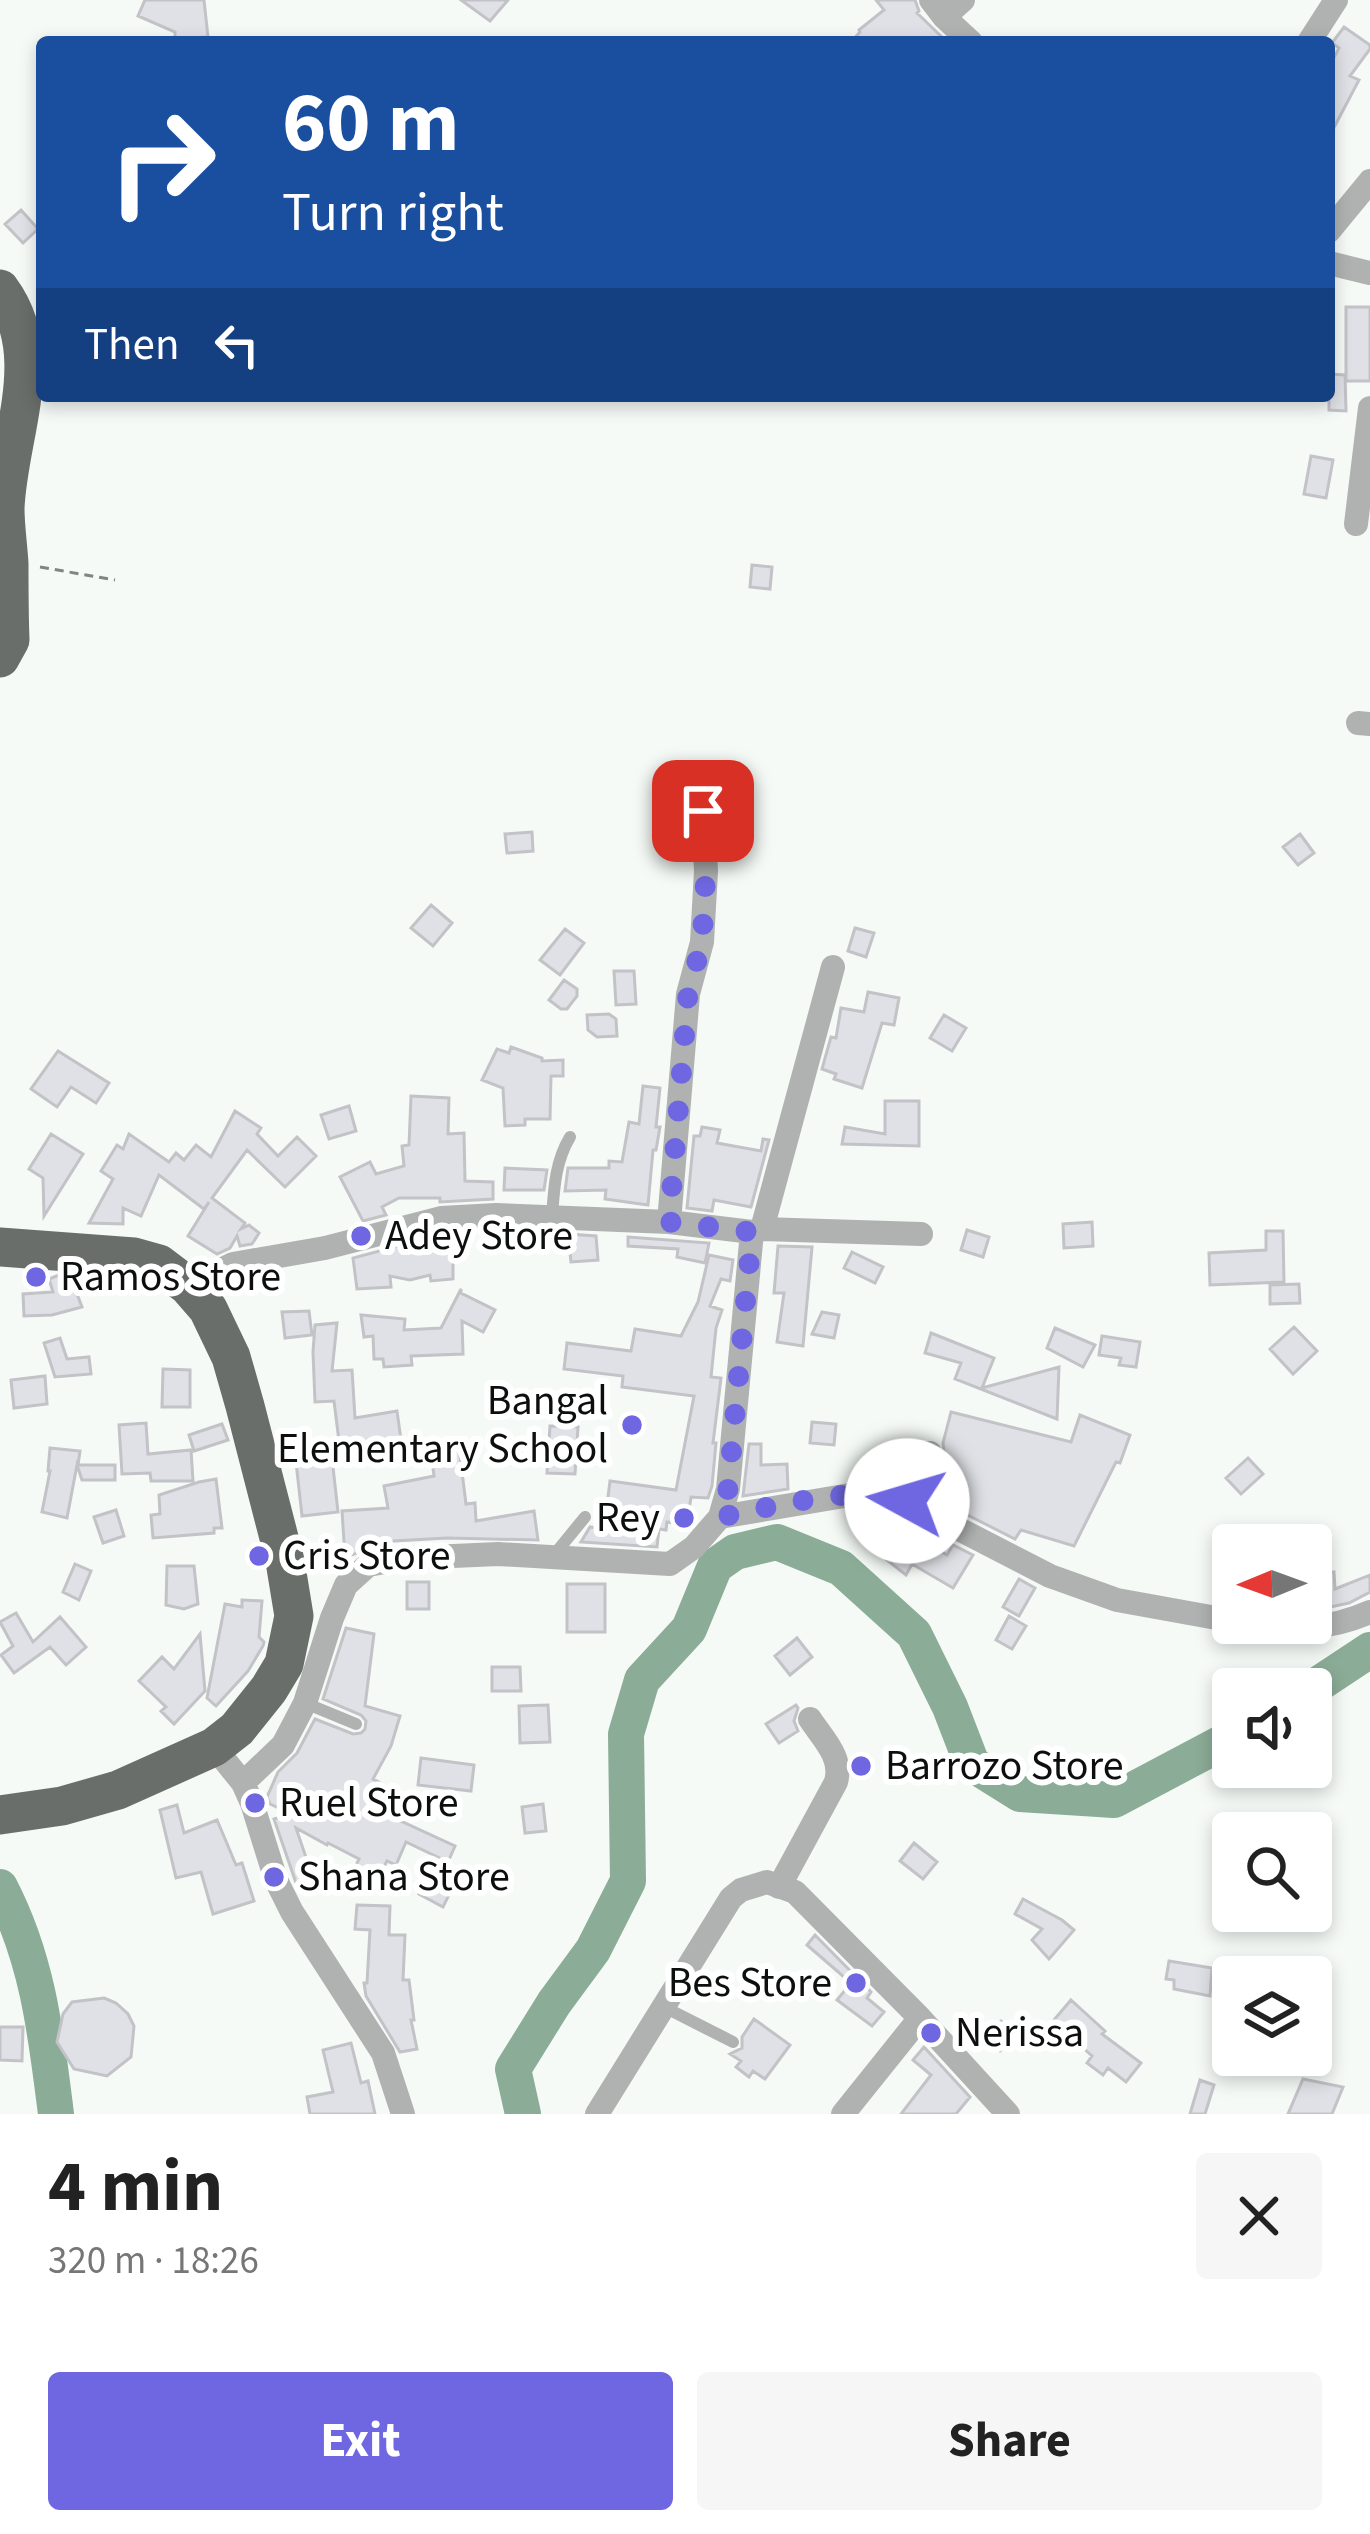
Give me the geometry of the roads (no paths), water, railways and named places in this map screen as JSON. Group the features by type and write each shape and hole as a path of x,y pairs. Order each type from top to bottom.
{"highway":[{"path":"0,289 11,304 25,348 20,415 6,495 10,640 0,658"},
{"path":"0,1247 134,1257 159,1264 208,1309 231,1358 285,1561 294,1616 277,1676 237,1729 214,1747 118,1790 62,1806 0,1815"}],"street":[{"path":"1313,36 1336,0"},
{"path":"946,6 967,36"},
{"path":"1335,224 1370,181"},
{"path":"1335,264 1370,273"},
{"path":"1356,524 1370,408"},
{"path":"669,1222 688,994 702,942 703,811"},
{"path":"243,1783 283,1745 305,1703 346,1585 368,1565 476,1555 670,1564 694,1547 720,1517 728,1489 757,1231 833,967"},
{"path":"188,1286 232,1264 325,1248 441,1218 496,1215 757,1231 921,1234"},
{"path":"907,1501 930,1453"},
{"path":"720,1517 856,1494 893,1495 1050,1576 1117,1600 1212,1617"},
{"path":"1332,1625 1370,1612"},
{"path":"779,1887 839,1772 833,1753 810,1719"},
{"path":"214,1747 243,1783 283,1896 383,2053 403,2114"},
{"path":"597,2114 731,1898 767,1882 795,1892 1008,2114"},
{"path":"843,2114 920,2018"}],"lane":[{"path":"552,1217 558,1164 570,1137"},
{"path":"554,1556 585,1516"},
{"path":"305,1703 356,1724"},
{"path":"663,2007 733,2042"}],"waterway":[{"path":"523,2114 513,2069 593,1950 628,1881 626,1734 642,1680 689,1629 715,1566 735,1552 777,1542 841,1568 914,1634 972,1764 1020,1794 1114,1800 1212,1748"},
{"path":"1332,1675 1370,1650"},
{"path":"0,1887 32,1970 56,2114"}],"place":[{"name":"Adey Store","path":"361,1236"},
{"name":"Ramos Store","path":"36,1277"},
{"name":"Bangal Elementary School","path":"632,1425"},
{"name":"Rey","path":"684,1518"},
{"name":"Cris Store","path":"259,1556"},
{"name":"Barrozo Store","path":"861,1766"},
{"name":"Ruel Store","path":"255,1803"},
{"name":"Shana Store","path":"274,1877"},
{"name":"Bes Store","path":"856,1983"},
{"name":"Nerissa","path":"931,2033"}]}
